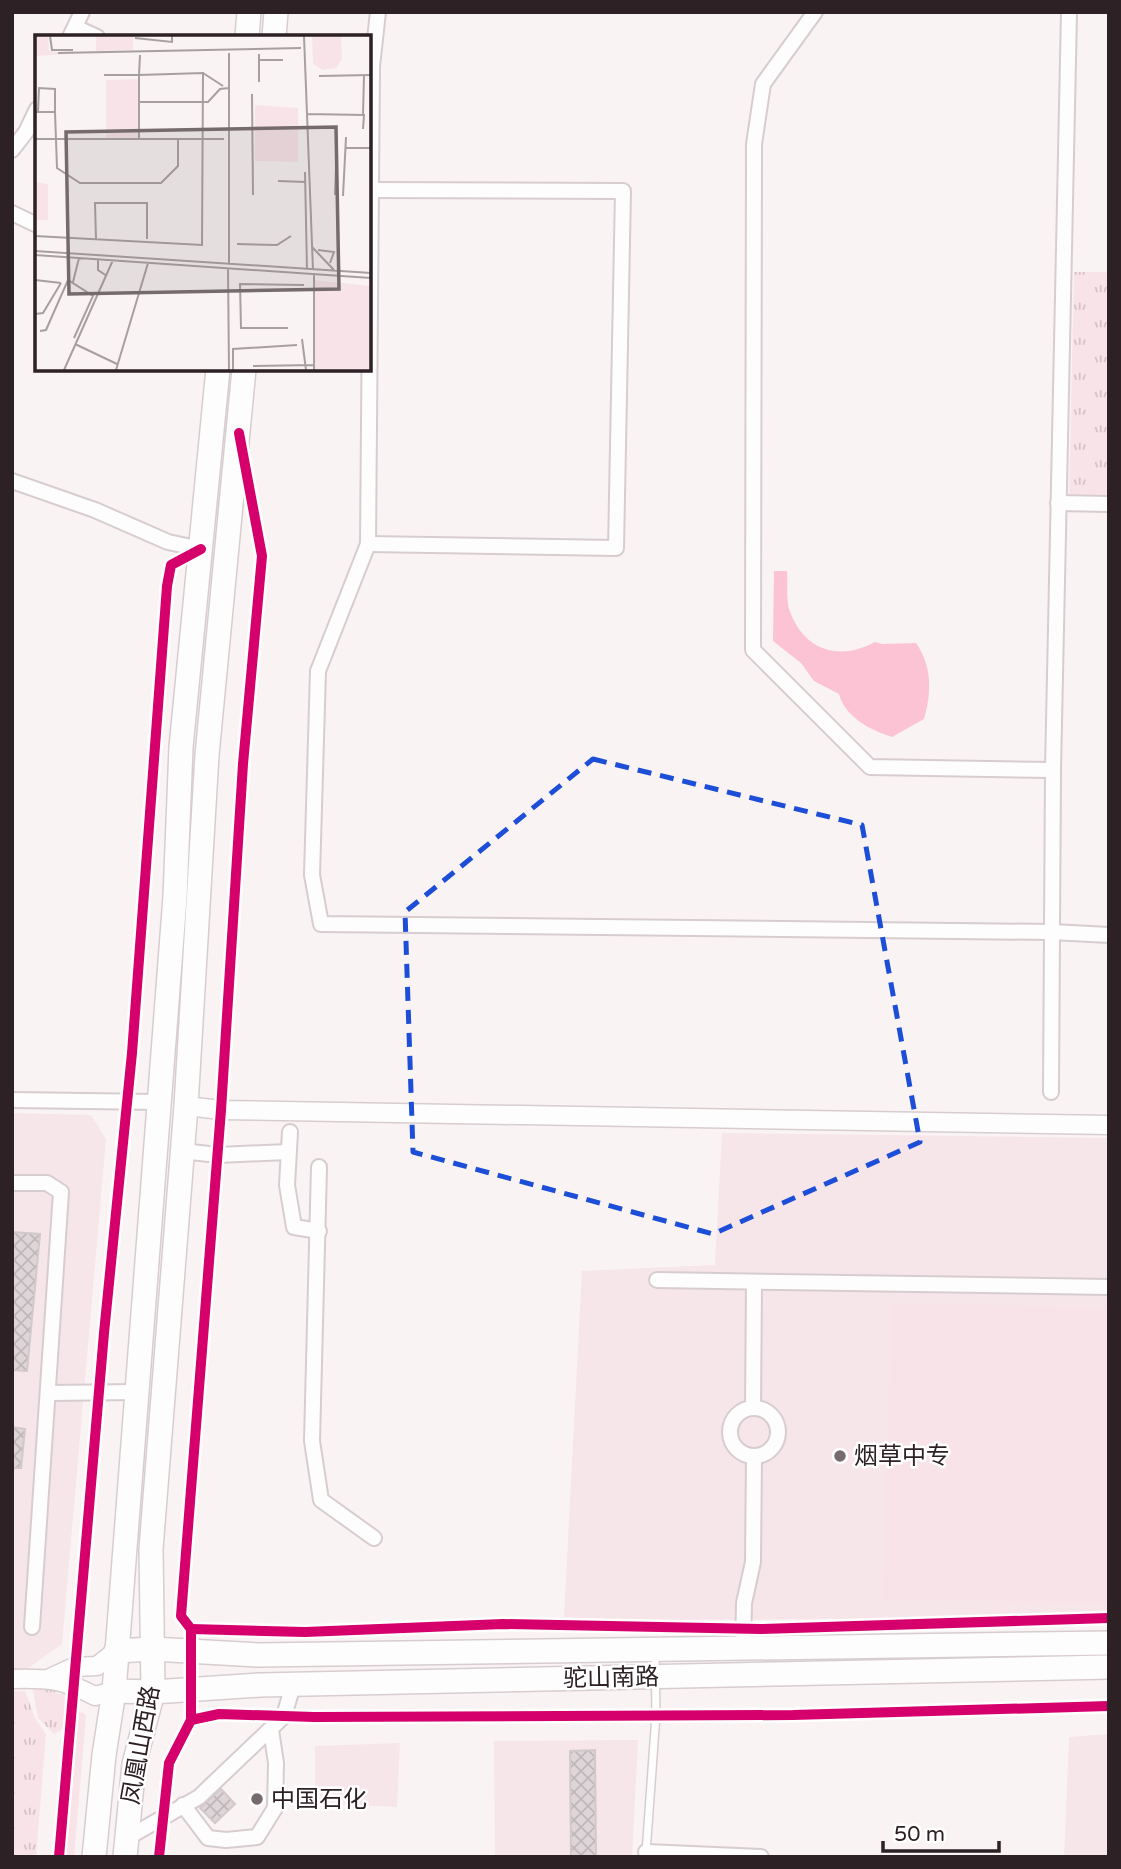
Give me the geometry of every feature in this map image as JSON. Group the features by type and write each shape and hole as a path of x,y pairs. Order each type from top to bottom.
{"main road":[{"path":"247,35 249,12"},
{"path":"274,35 276,12"},
{"name":"凤凰山西路","path":"94,1857 104,1755 114,1691 175,897 181,747 218,371"},
{"name":"凤凰山西路","path":"126,1847 134,1764 153,1692 151,1549 186,1106 207,755 244,371"},
{"name":"驼山南路","path":"116,1651 153,1649 258,1655 1109,1643"},
{"name":"驼山南路","path":"114,1691 1109,1667"}],"street":[{"path":"73,32 82,12"},
{"path":"368,544 616,548 624,191 371,190 372,66 378,12"},
{"path":"814,12 763,84 754,144 753,650 870,767 1053,770"},
{"path":"1051,1092 1053,770 1069,12"},
{"path":"12,150 26,132 35,113"},
{"path":"12,213 35,224"},
{"path":"369,371 368,544 318,671 312,875 321,924 1052,932 1109,935"},
{"path":"12,481 95,510 168,542 201,549"},
{"path":"1058,503 1109,504"},
{"path":"12,1100 159,1102"},
{"path":"186,1106 222,1110 1109,1125"},
{"path":"290,1132 287,1185 294,1227 319,1231"},
{"path":"182,1151 218,1155 287,1152"},
{"path":"319,1167 312,1441 321,1500 374,1538"},
{"path":"12,1183 47,1183 61,1192 32,1627"},
{"path":"657,1280 1109,1287"},
{"path":"753,1408 754,1282"},
{"path":"48,1392 136,1392"},
{"path":"753,1408 766,1411 772,1416 778,1430 774,1445 769,1451 754,1457 739,1452 730,1438 736,1415 753,1408"},
{"path":"743,1650 744,1603 753,1562 754,1457"},
{"path":"50,1678 74,1667 97,1666 116,1651"},
{"path":"12,1679 50,1678 72,1684 95,1696 114,1691"},
{"path":"126,1847 183,1805 199,1797 249,1747 271,1730 284,1716 293,1685"},
{"path":"183,1805 208,1838 226,1840 257,1837 275,1808 276,1763 271,1730"},
{"path":"646,1854 761,1857"}],"lane":[{"path":"646,1854 656,1715 655,1650"}],"highlighted area":[{"path":"593,759 862,825 920,1142 713,1234 413,1152 405,912"}],"shaded area":[{"path":"774,571 787,571 789,609 795,623 813,643 835,651 848,651 875,642 916,643 928,670 928,699 924,719 892,737 875,731 853,716 839,694 814,681 801,663 773,641"},
{"path":"12,1113 91,1115 106,1139 62,1644 27,1669 12,1669"},
{"name":"烟草中专","path":"722,1133 1109,1138 1109,1618 608,1620 564,1617 582,1271 715,1265"},
{"path":"1109,1734 1109,1857 1064,1857 1069,1737"},
{"path":"638,1740 632,1857 495,1857 494,1741"},
{"path":"400,1743 397,1807 315,1803 315,1746"}],"green space":[{"path":"1074,272 1109,272 1109,496 1069,496"},
{"path":"893,1303 1109,1308 1109,1603 882,1599"},
{"path":"32,1685 49,1685 58,1694 65,1694 64,1728 54,1734 38,1718"},
{"path":"12,1691 25,1691 35,1718 46,1734 36,1857 12,1857"},
{"path":"79,1712 86,1716 74,1857 64,1857 77,1715"}],"building":[{"path":"12,1232 40,1234 27,1371 12,1370"},
{"path":"12,1427 25,1429 21,1468 12,1468"},
{"path":"595,1750 596,1857 571,1857 570,1751"},
{"path":"221,1789 235,1804 215,1823 200,1808"}],"cycle path":[{"path":"159,1857 169,1763 191,1720 191,1629 181,1616 221,1110 243,764 262,556 239,433"},
{"path":"59,1857 104,1333 132,1053 167,586 171,565 201,549"},
{"path":"191,1629 305,1632 503,1624 761,1629 1109,1618"},
{"path":"191,1720 219,1714 314,1717 793,1715 1109,1706"}],"place":[{"name":"烟草中专","path":"840,1456"},
{"name":"中国石化","path":"257,1799"}]}
